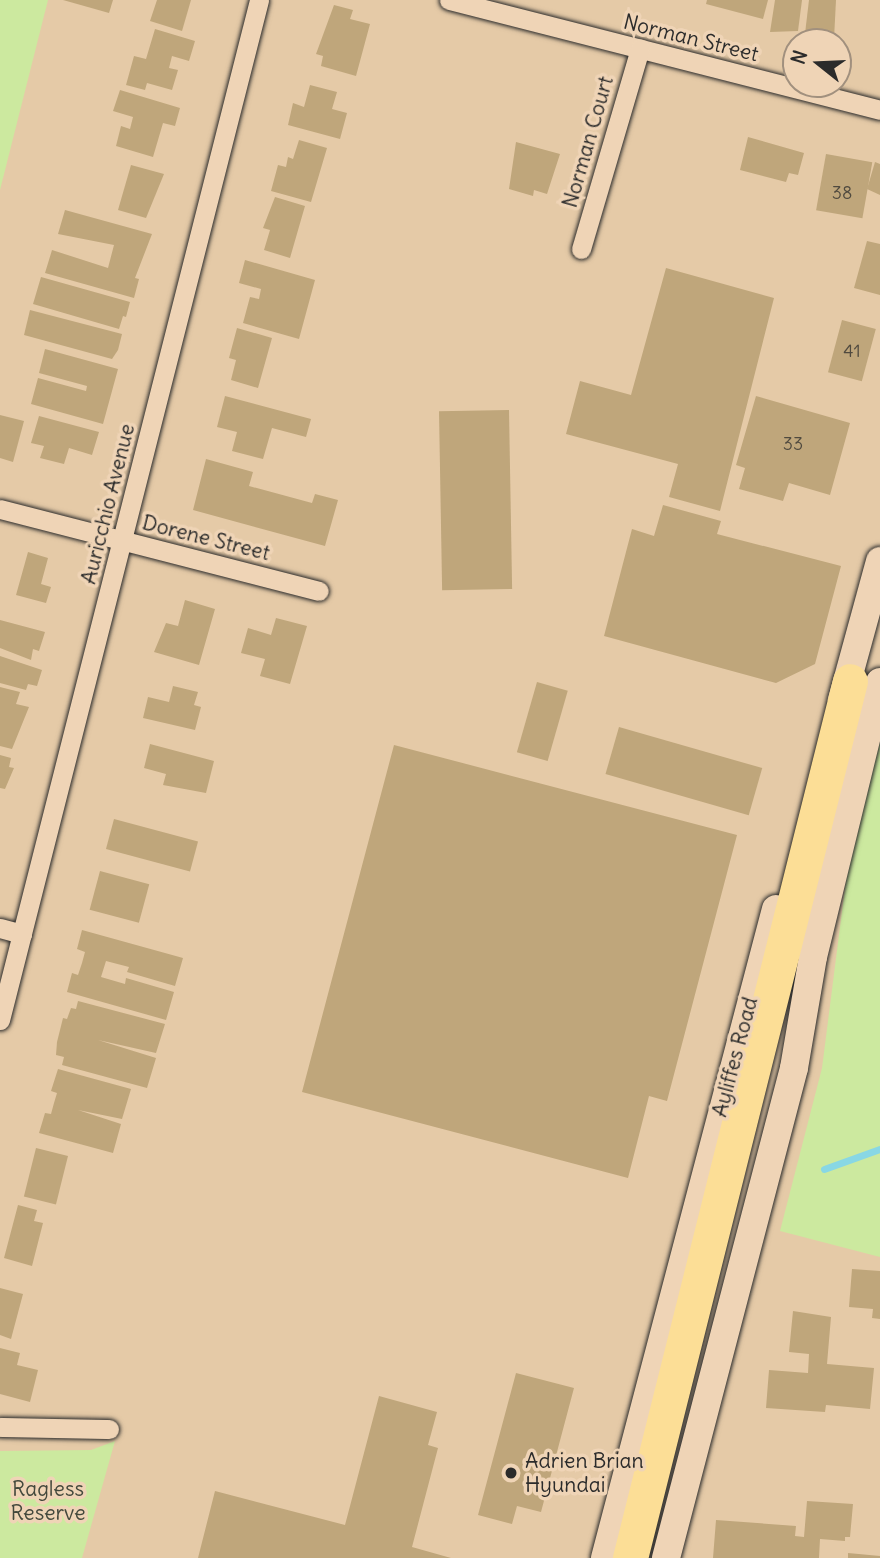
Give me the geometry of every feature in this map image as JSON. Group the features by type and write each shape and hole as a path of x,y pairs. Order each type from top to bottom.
{"highway":[{"path":"630,1558 865,681"}],"main road":[{"name":"Ayliffes Road","path":"666,1558 794,1068 865,681 880,561"},
{"name":"Ayliffes Road","path":"605,1558 737,1046 809,791 865,681"}],"street":[{"name":"Auricchio Avenue","path":"0,1020 259,0"},
{"name":"Norman Street","path":"450,0 880,110"},
{"name":"Norman Court","path":"580,249 640,48"},
{"name":"Dorene Street","path":"0,509 319,591"},
{"path":"0,928 22,934"},
{"path":"0,1427 109,1429"}],"green space":[{"path":"0,0 48,0 0,190"},
{"path":"880,682 880,1257 780,1231 822,1068 863,747"},
{"name":"Ragless Reserve","path":"115,1441 82,1558 0,1558 0,1451 91,1450"}],"building":[{"path":"63,0 113,0 109,13"},
{"path":"157,0 191,0 182,31 150,21"},
{"path":"707,0 768,0 763,19 706,4"},
{"path":"775,0 802,0 798,28 782,28 782,32 770,32"},
{"path":"809,0 836,0 835,28 806,28"},
{"path":"334,5 353,10 350,19 370,24 356,76 321,66 323,56 316,54"},
{"path":"155,29 195,41 189,61 172,56 169,68 178,70 172,90 147,83 145,90 126,85 134,56 146,59"},
{"path":"310,85 337,92 332,109 347,113 340,139 288,125 293,103 304,107"},
{"path":"120,90 180,108 175,126 163,123 153,157 116,146 121,126 130,129 133,117 113,111"},
{"path":"748,137 804,153 798,175 789,173 786,182 740,170"},
{"path":"299,140 327,148 311,202 271,191 278,165 286,167 288,157 293,159"},
{"path":"516,142 560,154 547,194 534,190 533,196 509,189"},
{"path":"826,154 872,162 862,218 816,210"},
{"path":"875,162 880,164 880,195 867,189"},
{"path":"131,165 164,174 146,218 118,210"},
{"path":"275,197 305,206 290,258 264,250 270,230 263,228"},
{"path":"65,210 152,234 135,278 139,279 134,298 45,273 52,250 108,268 114,245 58,234"},
{"path":"867,241 880,244 880,295 854,288"},
{"path":"245,260 315,280 299,339 243,323 250,297 259,299 261,289 239,283"},
{"path":"666,268 774,298 720,511 669,497 678,464 566,434 580,381 631,395"},
{"path":"41,277 130,302 126,317 123,316 119,329 33,304"},
{"path":"30,310 122,334 118,350 112,359 24,335"},
{"path":"842,320 876,329 862,381 828,372"},
{"path":"237,328 272,338 258,388 231,380 236,360 229,358"},
{"path":"45,349 118,369 103,424 31,404 38,378 86,391 87,386 39,373"},
{"path":"225,396 311,419 306,437 272,428 263,459 232,451 237,432 217,427"},
{"path":"756,396 850,423 830,495 789,483 783,501 739,489 745,468 736,465"},
{"path":"509,410 512,589 442,590 439,411"},
{"path":"0,415 24,421 13,462 0,458"},
{"path":"39,416 99,432 92,455 69,448 64,464 40,458 44,446 31,443"},
{"path":"206,459 253,472 249,486 312,503 315,494 338,500 325,546 193,510"},
{"path":"663,505 721,521 717,534 841,566 815,664 776,683 604,636 632,529 654,536"},
{"path":"28,552 48,558 41,584 51,587 46,603 16,595"},
{"path":"185,600 215,609 199,665 154,652 166,623 178,626"},
{"path":"276,618 307,626 290,684 260,676 265,659 241,653 248,628 271,635"},
{"path":"0,620 45,632 39,651 33,649 31,660 0,648"},
{"path":"0,656 42,670 37,686 28,684 26,690 0,683"},
{"path":"537,682 568,691 548,761 517,752"},
{"path":"173,686 198,692 194,705 201,707 195,730 143,718 148,697 169,702"},
{"path":"0,687 20,692 16,704 29,707 12,749 0,746"},
{"path":"619,727 762,768 749,815 605,774"},
{"path":"150,744 214,761 206,793 163,785 166,774 144,768"},
{"path":"394,745 737,835 667,1101 649,1096 628,1178 302,1092"},
{"path":"0,755 11,758 9,767 14,768 5,789 0,788"},
{"path":"114,819 198,842 190,871 106,849"},
{"path":"100,871 149,884 139,923 90,910"},
{"path":"82,930 183,958 175,986 127,972 129,967 106,961 101,977 125,984 126,978 174,992 166,1020 67,992 72,973 78,975 85,952 77,949"},
{"path":"78,1001 165,1024 156,1053 98,1040 156,1058 147,1088 62,1065 64,1057 56,1055 63,1018 67,1019 71,1008 76,1009"},
{"path":"58,1069 131,1089 122,1119 78,1110 121,1124 113,1153 39,1133 45,1113 51,1114 57,1093 51,1091"},
{"path":"36,1148 68,1156 56,1204 24,1197"},
{"path":"18,1205 37,1210 34,1221 43,1223 32,1266 4,1258"},
{"path":"852,1269 880,1271 880,1319 872,1318 873,1309 849,1307"},
{"path":"0,1288 23,1294 11,1339 0,1335"},
{"path":"793,1311 831,1317 827,1364 874,1368 870,1409 826,1405 825,1412 766,1408 769,1370 808,1373 809,1354 789,1352"},
{"path":"0,1348 20,1353 17,1365 38,1370 30,1402 0,1394"},
{"path":"516,1373 574,1388 541,1512 517,1506 512,1524 478,1515"},
{"path":"379,1396 437,1412 428,1445 438,1448 412,1547 451,1558 198,1558 215,1491 345,1525"},
{"path":"807,1501 853,1504 850,1537 845,1537 845,1541 820,1539 819,1558 713,1558 716,1520 796,1526 795,1536 804,1537"},
{"path":"848,1553 880,1556 880,1558 848,1558"}],"waterway":[{"path":"824,1169 880,1149"}],"place":[{"name":"Adrien Brian Hyundai","path":"511,1473"}]}
